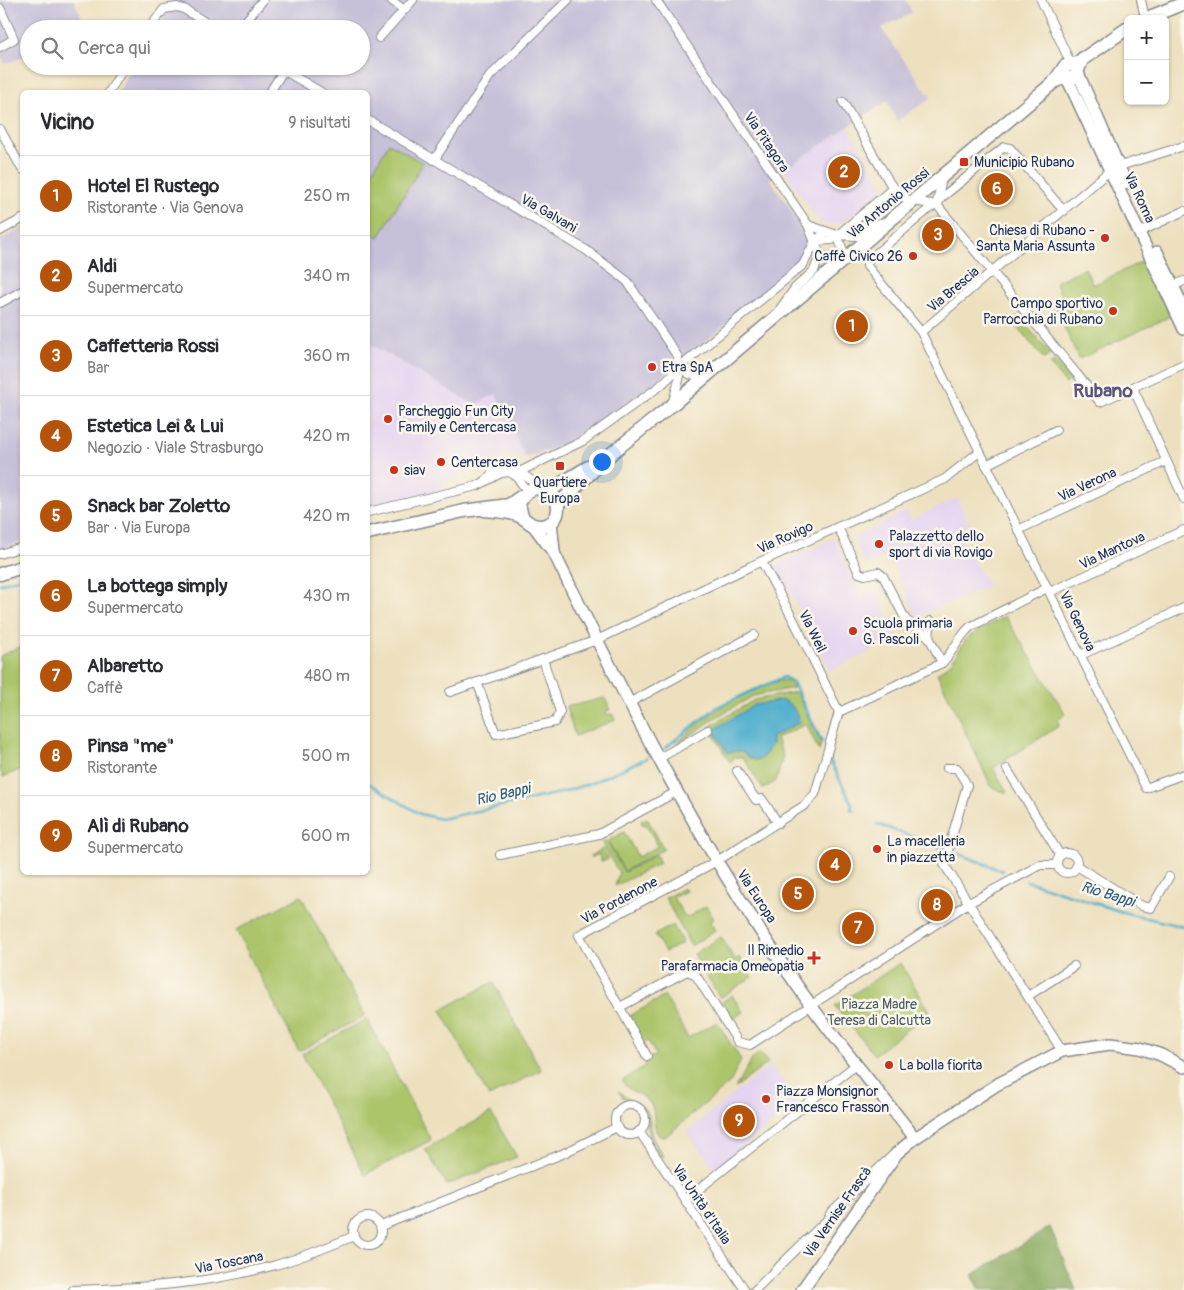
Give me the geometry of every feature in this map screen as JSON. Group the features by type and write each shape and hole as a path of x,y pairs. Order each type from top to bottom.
{"main road":[{"path":"1155,15 1184,3"},
{"name":"Via Antonio Rossi","path":"551,522 557,514 558,504 614,452 942,178 1069,69 1124,31"},
{"name":"Via Antonio Rossi","path":"370,533 464,511 484,510 509,504 524,494 557,486 614,452"},
{"path":"543,488 552,492 558,504"},
{"path":"522,517 519,511 524,494"},
{"name":"Via Antonio Rossi","path":"484,510 522,517 533,525"},
{"path":"533,525 542,526 551,522"},
{"path":"0,574 20,568"}],"street":[{"path":"246,20 263,0"},
{"path":"391,0 404,10"},
{"path":"379,38 413,0"},
{"path":"434,160 490,76 568,0"},
{"name":"Via Pitagora","path":"656,0 808,225 820,255"},
{"path":"1041,0 1069,69"},
{"path":"1141,0 1144,15"},
{"path":"155,20 169,4 184,9 202,20"},
{"path":"0,8 14,39 1,45"},
{"name":"Via Roma","path":"1069,69 1143,230 1174,285 1184,309"},
{"path":"110,90 119,75"},
{"path":"271,90 277,75"},
{"path":"292,75 318,90"},
{"path":"843,102 894,188 912,202 934,204 1004,147 1010,148 1064,211"},
{"name":"Via Galvani","path":"370,121 586,250 609,266 626,281 678,357 680,367"},
{"path":"0,128 20,165"},
{"path":"1115,168 1184,146"},
{"name":"Via Brescia","path":"921,332 1115,168"},
{"path":"934,204 942,178"},
{"name":"Via Antonio Rossi","path":"838,235 894,188"},
{"path":"929,188 928,198 993,271 1100,402 1184,364"},
{"name":"Via Genova","path":"934,204 867,261 867,266 921,332 1146,788 1184,774"},
{"path":"1143,230 1184,211"},
{"path":"0,231 20,220"},
{"path":"808,225 838,235 857,236 871,225 890,221"},
{"path":"521,471 583,441 660,386 680,367 803,265 815,241 826,232"},
{"path":"815,241 832,240 838,235"},
{"path":"774,318 795,288 814,271 820,255 842,261 844,253 838,235"},
{"name":"Via Roma","path":"1174,285 1184,329"},
{"path":"0,303 20,292"},
{"path":"680,367 689,374 704,377"},
{"path":"672,405 678,389 680,367"},
{"path":"1133,388 1184,499"},
{"path":"986,465 1056,430"},
{"name":"Via Rovigo","path":"450,692 597,640 762,562 945,479 979,452"},
{"name":"Via Verona","path":"1018,530 1166,461"},
{"path":"485,482 496,469 503,466 512,466 543,488"},
{"path":"370,512 477,486 501,473 509,472 516,476 524,494"},
{"name":"Via Europa","path":"551,522 554,553"},
{"name":"Via Europa","path":"533,525 554,553 656,755 717,861 810,1005 915,1138"},
{"path":"717,861 811,800 839,712 942,663 929,636 906,620 883,576 878,572 865,575 859,573 838,527"},
{"name":"Via Mantova","path":"942,663 948,657 962,634 970,627 1184,530"},
{"path":"0,554 20,548"},
{"name":"Via Weil","path":"762,562 794,621 839,712"},
{"path":"1081,655 1184,608"},
{"path":"929,636 931,621"},
{"path":"629,703 754,635"},
{"path":"477,682 496,734 554,722 560,712 543,659"},
{"path":"656,755 708,730"},
{"path":"947,768 957,768 966,786 944,864 967,904 1062,1051"},
{"path":"1007,769 1060,855"},
{"path":"737,771 756,800 762,798 778,823"},
{"path":"500,855 599,834 676,792"},
{"path":"1060,855 1070,853 1075,856 1077,866 1142,906 1151,908 1169,877"},
{"path":"1056,865 1060,855"},
{"name":"Via Pordenone","path":"647,1056 578,935 717,861"},
{"path":"620,1007 686,971 696,974 738,1042 744,1045 757,1041 967,904 1040,865 1056,865"},
{"path":"1056,865 1059,870 1069,873 1077,866"},
{"path":"1028,996 1074,966"},
{"name":"Via Vernise Frascà","path":"801,1290 897,1153 915,1138 998,1084 1062,1051 1110,1044 1131,1046 1161,1055 1184,1068"},
{"path":"685,1200 857,1064"},
{"path":"632,1105 641,1109 645,1118 639,1132 627,1134 617,1127 617,1113 622,1108 632,1105"},
{"path":"381,1226 562,1154 617,1127"},
{"name":"Via Unità d'Italia","path":"639,1132 745,1290"},
{"name":"Via Vernise Frascà","path":"755,1290 888,1157 897,1153"},
{"path":"360,1218 374,1218 381,1226 380,1236 374,1243 364,1244 354,1236 354,1226 360,1218"},
{"name":"Via Toscana","path":"72,1290 143,1287 231,1276 273,1266 354,1236"}],"shaded area":[{"path":"0,0 74,0 82,20 20,20 20,58 5,64 0,55"},
{"path":"171,0 906,0 912,13 881,28 931,98 897,121 887,101 770,179 807,233 810,247 801,262 654,384 567,443 526,458 496,394 475,405 370,344 370,90 119,90 128,75 370,75 370,20 163,20"},
{"path":"848,127 884,188 843,222 832,225 820,222 813,214 784,170"},
{"path":"20,229 20,543 0,549 0,240"},
{"path":"370,344 394,359 496,394 526,458 510,453 442,482 443,490 370,506"},
{"path":"958,498 969,524 956,531 988,586 917,616 888,555 865,565 853,538 906,511 911,520"},
{"path":"834,538 848,568 847,574 851,575 861,596 873,591 877,593 888,618 886,619 888,623 891,622 898,638 830,671 804,617 775,565"},
{"path":"770,1065 800,1102 715,1169 686,1132"}],"green space":[{"path":"389,143 423,163 379,237 370,232 370,176"},
{"name":"Campo sportivo Parrocchia di Rubano","path":"1145,260 1171,316 1079,359 1053,303 1063,299 1055,282 1085,268 1093,285"},
{"path":"1018,316 1051,354 1044,359 1012,321"},
{"path":"1055,361 1071,379 1066,384 1050,365"},
{"path":"1005,616 1065,713 1058,720 1059,726 993,768 1008,793 992,788 937,673 951,663 967,638"},
{"path":"20,647 20,770 3,777 0,770 0,656"},
{"path":"785,680 790,682 794,688 753,696 715,718 673,748 696,726 724,705 754,689"},
{"path":"796,692 821,743 819,751 806,724 776,738 783,756 776,781 763,789 743,757 733,757 732,762 729,761 709,727 754,700","holes":["800,722 772,737 767,752 759,760 755,761 740,750"]},
{"path":"605,698 610,710 606,711 607,715 612,714 615,720 575,736 566,707"},
{"path":"647,818 664,849 624,871 608,841 624,832 638,857 658,846 646,824 643,825 641,821"},
{"path":"607,841 624,872 656,855 660,863 615,886 619,873 602,843"},
{"path":"603,849 608,859 602,862 598,854 591,858 590,856"},
{"path":"684,888 686,891 673,898 686,918 706,906 714,919 710,922 715,930 691,946 665,898"},
{"path":"301,896 365,1016 299,1051 236,930"},
{"path":"673,925 683,943 665,952 655,935"},
{"path":"721,937 735,960 739,957 752,977 720,998 694,954"},
{"name":"Piazza Madre Teresa di Calcutta","path":"900,963 930,1011 874,1055 835,1006"},
{"path":"493,982 541,1070 489,1097 441,1010"},
{"path":"732,995 743,1012 733,1019 722,1002"},
{"path":"665,996 688,1038 717,1022 741,1060 730,1083 665,1137 661,1137 656,1131 650,1103 644,1097 629,1089 622,1081 645,1066 644,1062 656,1055 648,1041 644,1043 629,1016"},
{"path":"367,1019 431,1140 365,1175 302,1054"},
{"path":"760,1053 768,1063 735,1088 753,1058"},
{"path":"618,1091 646,1110 649,1116 652,1137 663,1156 661,1157 650,1137 645,1111 638,1105 625,1100"},
{"path":"491,1113 517,1157 447,1185 425,1149"},
{"path":"1050,1227 1076,1290 980,1290 972,1275"}],"water":[{"path":"783,700 793,707 800,722 772,737 772,745 760,760 749,758 740,751 728,753 713,730 754,705"}],"waterway":[{"path":"0,584 20,578"},
{"name":"Rio Bappi","path":"665,748 717,707 784,677 793,682 822,742"},
{"name":"Rio Bappi","path":"370,784 420,814 441,819 560,793 591,783 647,758"},
{"name":"Rio Bappi","path":"829,758 852,804 851,810 854,811"},
{"name":"Rio Bappi","path":"877,824 943,848"},
{"path":"954,852 1003,871"},
{"name":"Rio Bappi","path":"1027,881 1119,911 1184,927"}],"place":[{"name":"Municipio Rubano","path":"964,162"},
{"name":"Aldi","path":"844,172"},
{"name":"La bottega simply","path":"997,189"},
{"name":"Caffetteria Rossi","path":"938,235"},
{"name":"Chiesa di Rubano - Santa Maria Assunta","path":"1105,238"},
{"name":"Caffè Civico 26","path":"913,256"},
{"name":"Campo sportivo Parrocchia di Rubano","path":"1113,311"},
{"name":"Hotel El Rustego","path":"852,326"},
{"name":"Etra SpA","path":"652,367"},
{"name":"Parcheggio Fun City Family e Centercasa","path":"388,419"},
{"name":"Centercasa","path":"441,462"},
{"name":"Quartiere Europa","path":"560,466"},
{"name":"siav","path":"394,470"},
{"name":"Palazzetto dello sport di via Rovigo","path":"879,544"},
{"name":"Scuola primaria G. Pascoli","path":"853,631"},
{"name":"La macelleria in piazzetta","path":"877,849"},
{"name":"Estetica Lei & Lui","path":"835,865"},
{"name":"Snack bar Zoletto","path":"798,894"},
{"name":"Pinsa \"me\"","path":"937,905"},
{"name":"Albaretto","path":"858,928"},
{"name":"Il Rimedio Parafarmacia Omeopatia","path":"814,958"},
{"name":"La bolla fiorita","path":"889,1065"},
{"name":"Piazza Monsignor Francesco Frasson","path":"766,1099"},
{"name":"Alì di Rubano","path":"739,1121"}],"district":[{"name":"Rubano","path":"1103,390"}]}
